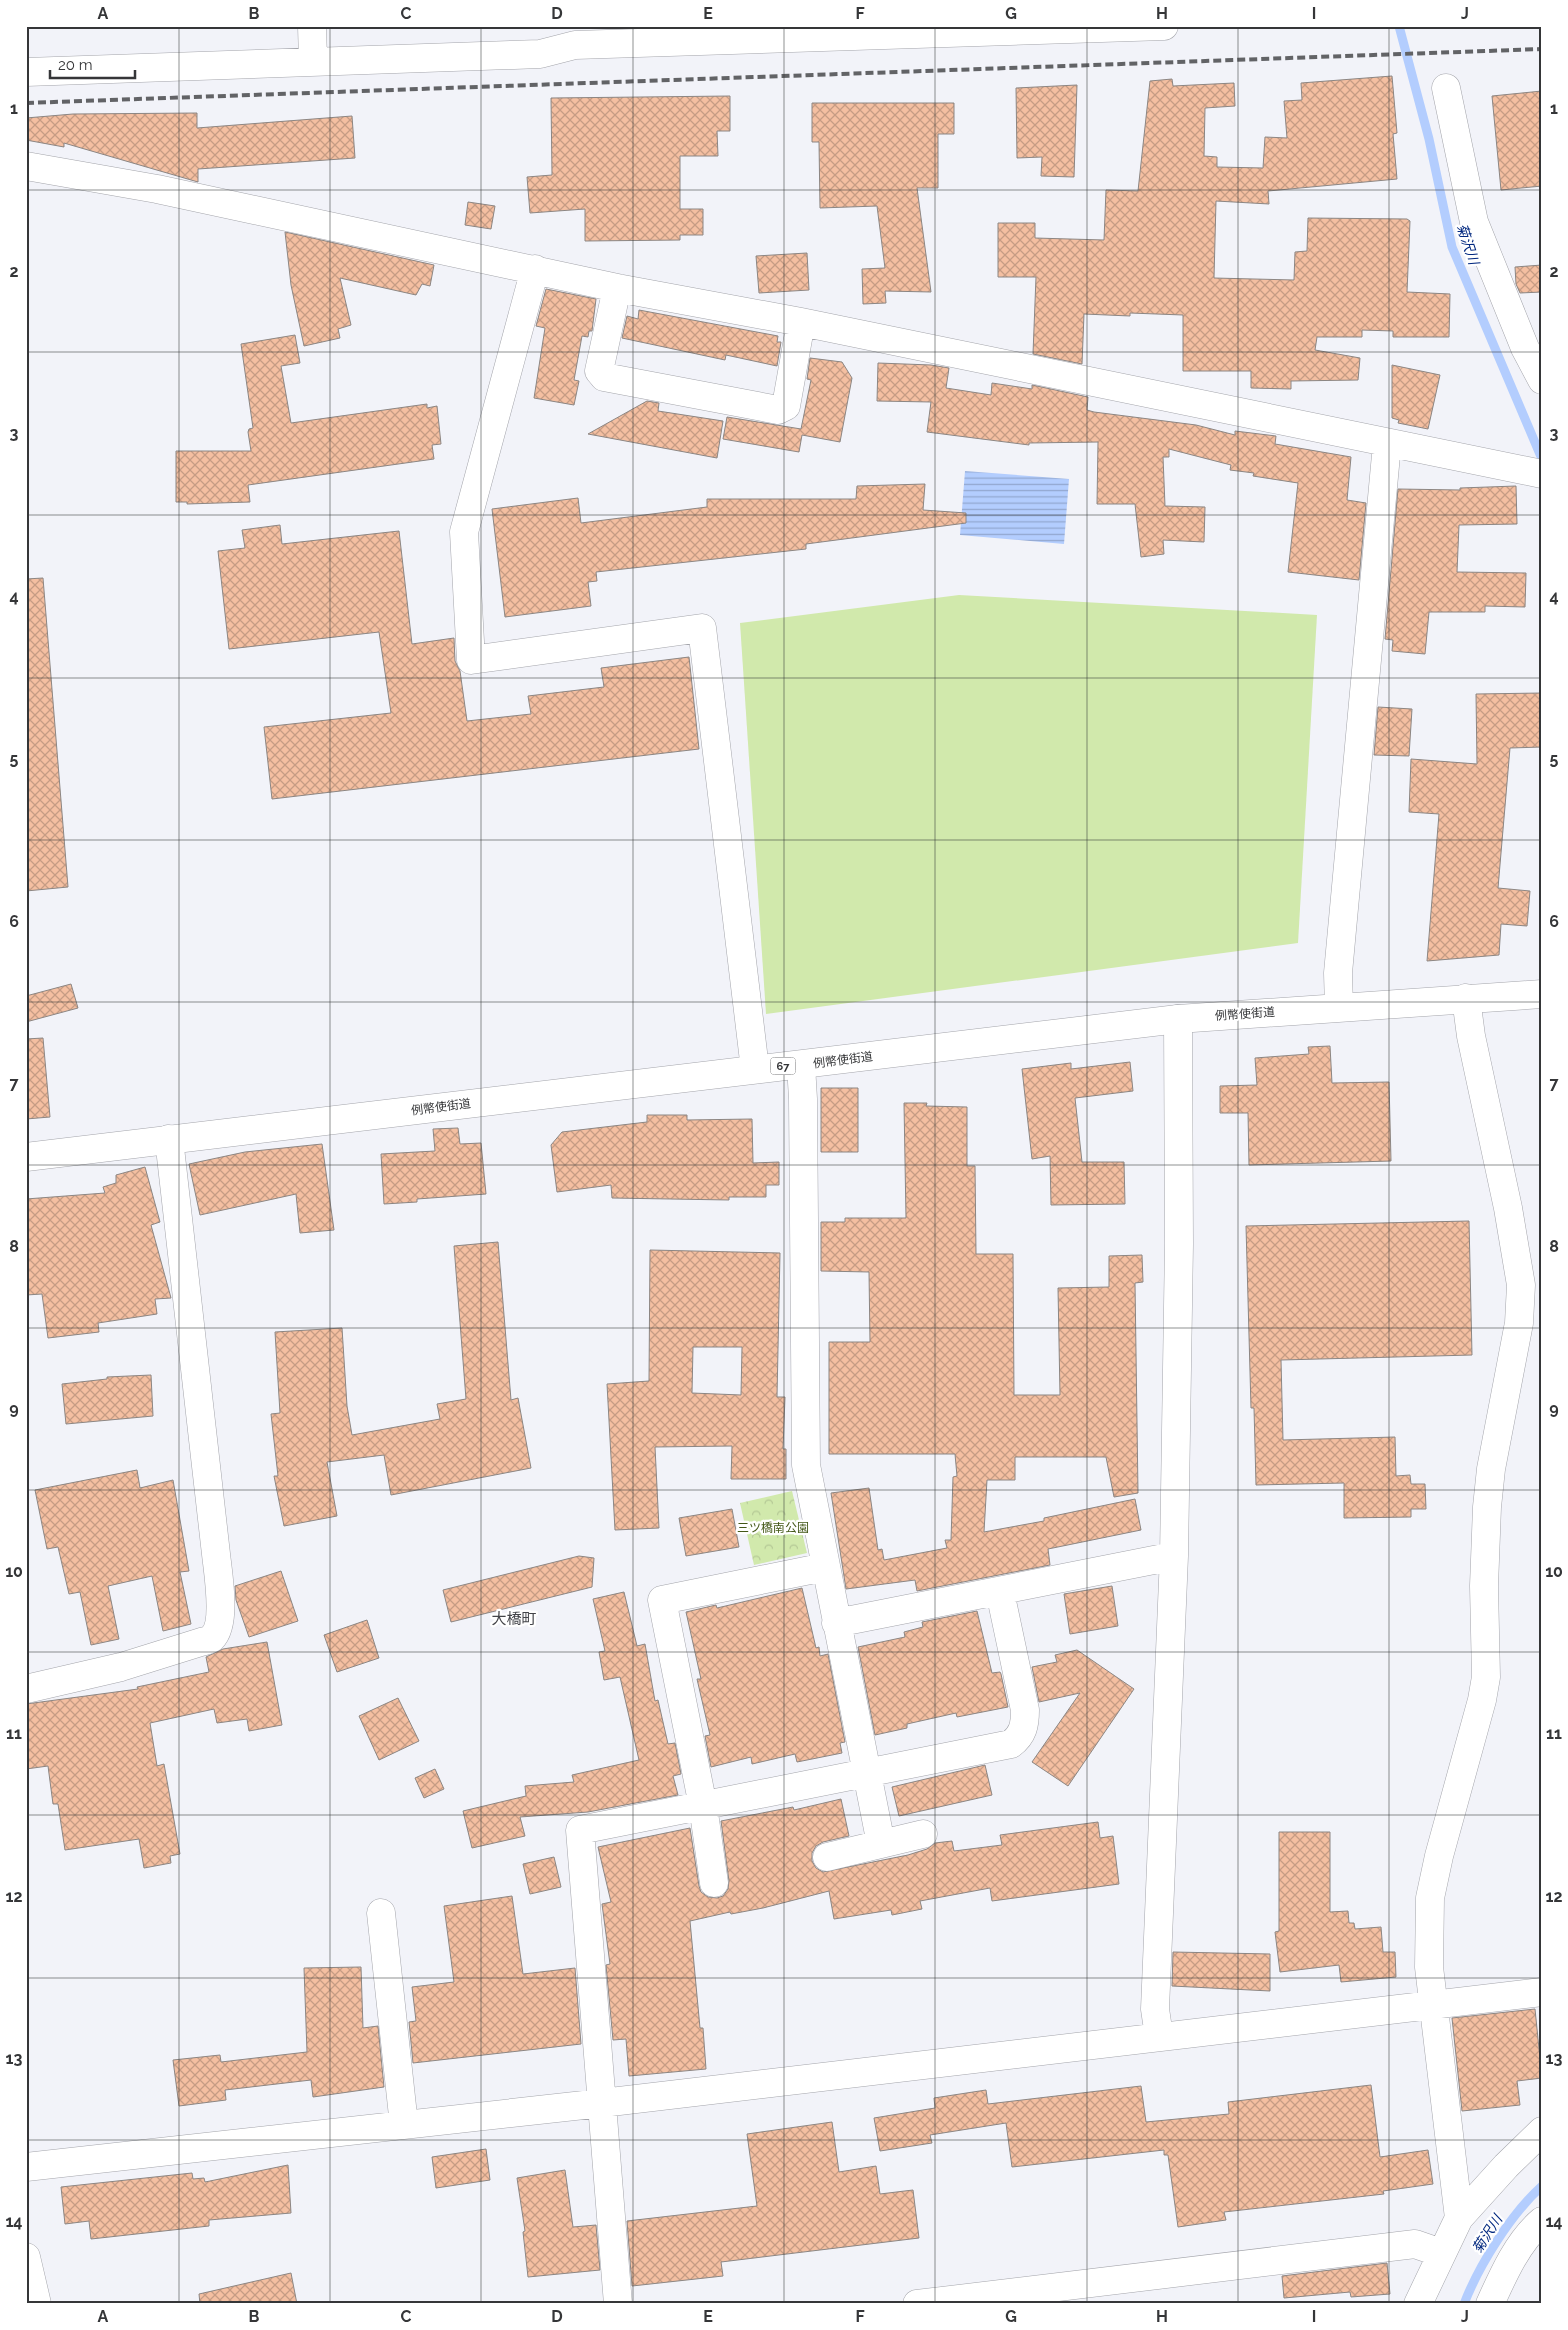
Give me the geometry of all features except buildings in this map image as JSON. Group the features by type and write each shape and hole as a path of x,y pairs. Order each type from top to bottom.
{"street":[{"path":"312,26 313,60"},
{"path":"26,72 313,60 540,54 575,45 908,32 1164,26"},
{"path":"1446,88 1474,222 1525,348 1542,380"},
{"path":"26,166 157,189 535,268 617,288 802,322 1387,444 1534,472"},
{"path":"535,268 464,532 472,660 702,628 756,1069"},
{"path":"617,288 599,371 604,377 778,410 786,406 802,322"},
{"path":"1339,1006 1338,973 1387,444"},
{"name":"例幣使街道","path":"26,1157 1178,1019 1339,1006 1542,994"},
{"path":"1459,2218 1432,2004 1429,1966 1430,1898 1439,1856 1485,1684 1484,1586 1487,1507 1491,1469 1521,1306 1521,1285 1516,1250 1471,1036 1466,998"},
{"path":"1159,2036 1155,2009 1174,1556 1178,1244 1178,1019"},
{"path":"801,1065 803,1099 806,1465 881,1844"},
{"path":"26,1689 121,1667 212,1639 221,1619 216,1554 169,1139"},
{"path":"836,1623 1174,1556"},
{"path":"714,1884 703,1806 662,1600 825,1567"},
{"path":"618,2304 580,1830 1011,1744 1019,1738 1025,1725 1026,1710 1000,1592"},
{"path":"826,1857 923,1834"},
{"path":"382,1913 404,2125"},
{"path":"26,2166 602,2103 1542,1992"},
{"path":"1418,2304 1440,2253 1459,2218 1506,2166 1542,2132"},
{"path":"1490,2304 1502,2277 1532,2229 1542,2221"},
{"path":"917,2304 1415,2244 1440,2253"},
{"path":"26,2257 37,2304"}],"green space":[{"path":"959,595 1317,615 1298,943 766,1014 740,623"},
{"name":"三ツ橋南公園","path":"792,1491 807,1553 754,1565 740,1503"}],"water":[{"path":"965,471 1069,479 1064,544 960,535"}],"waterway":[{"name":"菊沢川","path":"1399,26 1429,139 1452,247 1542,459"},
{"name":"菊沢川","path":"1464,2304 1478,2273 1497,2241 1519,2211 1542,2186"}],"railway":[{"path":"26,103 1542,49"}],"district":[{"name":"大橋町","path":"514,1619"}]}
